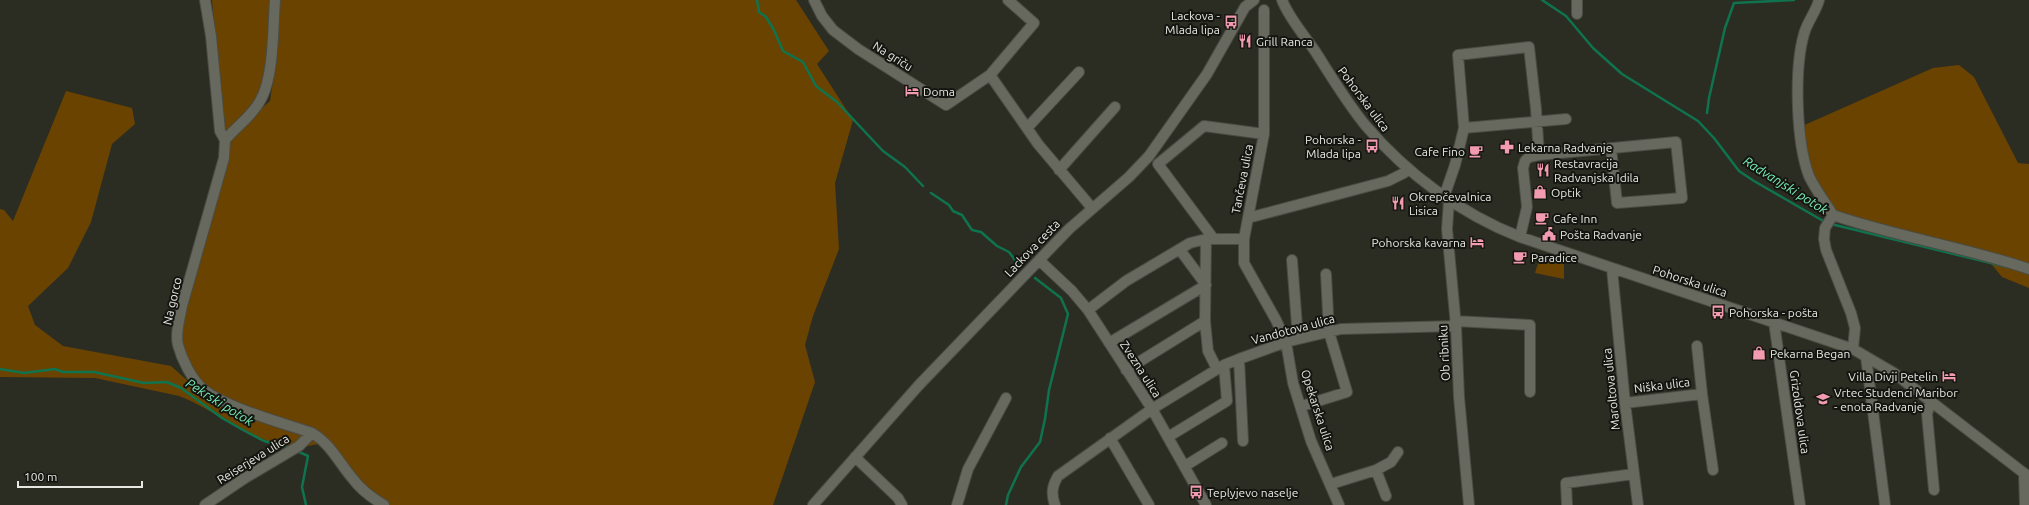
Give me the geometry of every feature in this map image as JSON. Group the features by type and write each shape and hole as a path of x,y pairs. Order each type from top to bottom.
{"street":[{"name":"Na gorco","path":"205,0 212,44 220,131 224,140 224,158 182,306 177,331 178,345 194,378 203,389 226,402 312,433 324,440 364,491 384,505"},
{"path":"224,140 252,111 260,101 265,89 270,65 275,0"},
{"name":"Na griču","path":"814,0 822,16 833,30 858,49 946,105 990,75 1034,23 1008,0"},
{"path":"1577,0 1577,14"},
{"path":"1819,0 1804,33 1798,86 1800,128 1805,162 1810,177 1831,217 1979,254 2029,269"},
{"name":"Lackova cesta","path":"813,505 919,384 1069,229 1129,177 1149,156 1207,74 1250,1"},
{"name":"Pohorska ulica","path":"1280,1 1360,118 1378,140 1408,169 1447,199 1479,218 1520,238 1853,349 1894,373 1931,400 2026,475"},
{"name":"Tančeva ulica","path":"1264,10 1264,134 1244,239 1244,263 1276,320 1286,342"},
{"path":"1447,199 1464,128 1458,55 1529,47 1539,155"},
{"path":"1027,128 1079,72"},
{"path":"990,75 1027,128 1059,170 1092,208"},
{"path":"1059,170 1114,107"},
{"path":"1464,128 1566,119"},
{"path":"1168,437 1227,401 1221,367 1208,351 1205,321 1210,238 1158,164 1204,126 1264,134"},
{"path":"1520,238 1527,206 1523,168 1525,161 1539,155 1611,148 1676,142 1682,198 1617,203 1611,148"},
{"path":"1248,218 1388,181 1404,173 1408,169"},
{"name":"Ob ribniku","path":"1447,199 1447,229 1455,324 1459,397 1469,505"},
{"path":"1831,217 1825,228 1824,239 1826,250 1851,313 1855,328 1853,349"},
{"path":"1088,310 1126,281 1190,243 1210,238 1244,239"},
{"path":"1180,250 1206,285"},
{"name":"Zvezna ulica","path":"1039,260 1072,291 1088,310 1152,409 1206,505"},
{"path":"1292,260 1298,339"},
{"name":"Maroltova ulica","path":"1612,269 1625,402 1638,505"},
{"path":"1302,406 1348,392 1329,332 1326,274"},
{"path":"1109,343 1206,285"},
{"path":"1126,370 1205,321"},
{"name":"Grizoldova ulica","path":"1774,322 1800,505"},
{"name":"Vandotova ulica","path":"1055,505 1052,495 1054,483 1058,476 1152,409 1221,367 1239,359 1298,339 1341,329 1455,324 1530,325 1530,392"},
{"name":"Opekarska ulica","path":"1286,342 1293,384 1302,406 1311,441 1339,505"},
{"name":"Niška ulica","path":"1697,346 1713,470"},
{"path":"1866,357 1885,505"},
{"path":"1239,359 1243,441"},
{"name":"Niška ulica","path":"1625,402 1702,394"},
{"path":"957,505 968,469 1006,398"},
{"path":"1931,400 1927,414 1934,490"},
{"name":"Reiserjeva ulica","path":"205,505 245,478 299,446 312,433"},
{"path":"1110,438 1149,505"},
{"path":"1185,466 1222,443"},
{"path":"1331,484 1376,470 1391,462 1398,452"},
{"path":"855,458 898,498 902,505"},
{"path":"1376,470 1386,496"},
{"path":"1568,505 1566,483 1634,474"},
{"path":"2025,505 2026,475"}],"shaded area":[{"path":"212,0 796,0 829,51 817,64 853,120 835,183 839,249 813,316 805,345 815,382 773,505 376,505 320,444 290,447 275,444 247,432 193,402 179,396 95,378 0,377 0,209 4,210 13,221 66,91 132,108 135,124 112,144 91,222 68,268 28,306 35,325 63,346 171,366 207,398 212,392 200,379 190,364 183,347 180,330 230,137 270,101 274,74 246,111 227,130 224,128"},
{"path":"1959,65 1974,77 2018,163 2029,164 2029,288 2002,277 1980,250 1833,215 1810,177 1800,127 1933,68"},
{"path":"1540,257 1564,264 1564,279 1535,273"}],"waterway":[{"path":"757,0 759,12 766,17 774,30 783,51 803,62 816,86 837,102 883,151 905,167 923,186"},
{"name":"Radvanjski potok","path":"1542,0 1566,16 1593,48 1622,74 1698,121 1714,138 1739,171 1825,222"},
{"path":"1707,113 1725,28 1734,3 1794,0"},
{"path":"931,193 949,205 953,211 962,215 972,230 981,232 997,246 1009,252 1018,264"},
{"name":"Radvanjski potok","path":"1831,224 2007,267"},
{"path":"1006,505 1008,495 1021,467 1040,442 1049,390 1068,314 1061,298 1035,278"},
{"name":"Pekrski potok","path":"0,369 24,373 55,369 63,372 94,372 144,383 167,382 181,388 222,418 243,430 264,441 290,448"},
{"name":"Pekrski potok","path":"297,451 308,456 302,487 306,505"}],"place":[{"name":"Lackova - Mlada lipa","path":"1231,22"},
{"name":"Grill Ranca","path":"1245,41"},
{"name":"Doma","path":"912,91"},
{"name":"Pohorska - Mlada lipa","path":"1372,146"},
{"name":"Lekarna Radvanje","path":"1507,147"},
{"name":"Cafe Fino","path":"1476,151"},
{"name":"Restavracija Radvanjska Idila","path":"1543,170"},
{"name":"Optik","path":"1540,192"},
{"name":"Okrepčevalnica Lisica","path":"1398,203"},
{"name":"Cafe Inn","path":"1542,218"},
{"name":"Pošta Radvanje","path":"1549,234"},
{"name":"Pohorska kavarna","path":"1477,242"},
{"name":"Paradice","path":"1520,257"},
{"name":"Pohorska - pošta","path":"1718,312"},
{"name":"Pekarna Began","path":"1759,353"},
{"name":"Villa Divji Petelin","path":"1949,376"},
{"name":"Vrtec Studenci Maribor - enota Radvanje","path":"1823,399"},
{"name":"Teplyjevo naselje","path":"1196,492"}]}
